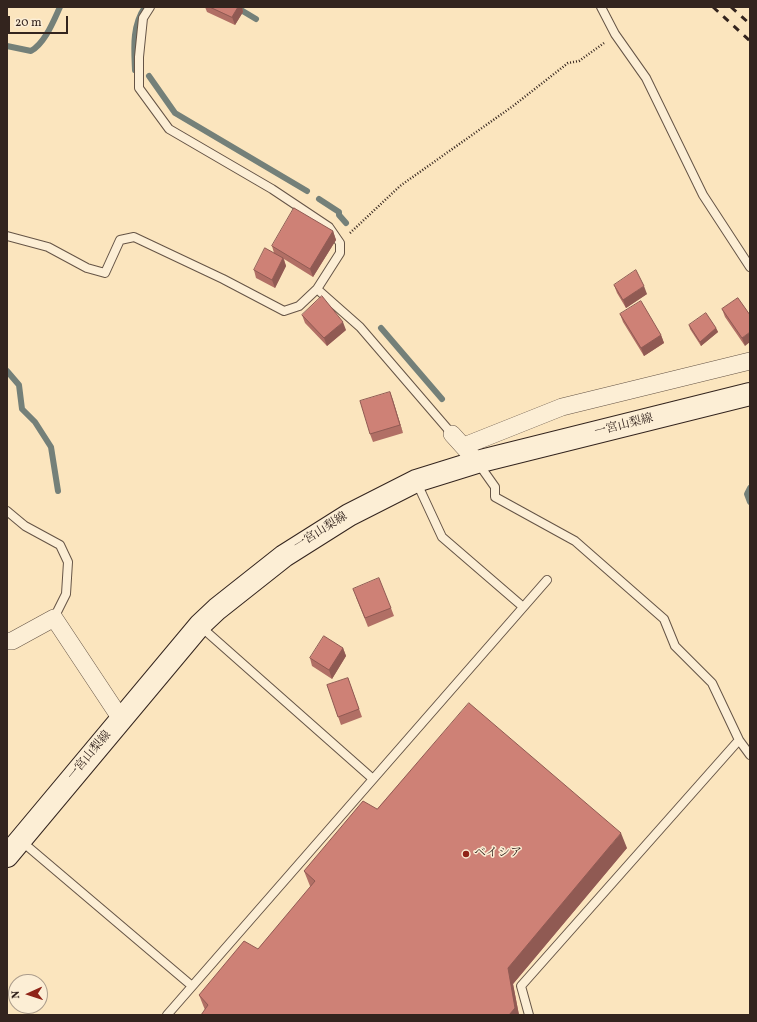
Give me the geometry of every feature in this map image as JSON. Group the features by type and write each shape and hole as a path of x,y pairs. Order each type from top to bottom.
{"main road":[{"name":"一宮山梨線","path":"14,848 200,625 217,609 284,556 349,514 416,481 464,448 673,414 750,394"}],"street":[{"path":"464,448 562,407 750,361"},
{"path":"7,641 12,641 54,618 121,719"}],"lane":[{"path":"7,236 48,247 87,268 105,273 120,240 134,237 223,279 284,311 299,306 317,289 340,253 340,243 328,227 272,189 169,129 139,88 139,57 143,18 150,7"},
{"path":"601,7 615,34 646,78 703,195 750,267"},
{"path":"317,289 360,327 464,448 495,487 495,497 575,540 664,619 675,646 712,683 739,740 750,755"},
{"path":"416,481 442,537 522,606"},
{"path":"7,511 25,526 60,545 68,562 66,594 54,618"},
{"path":"167,1015 522,606 547,580"},
{"path":"200,625 373,779"},
{"path":"529,1015 521,986 739,740"},
{"path":"14,848 192,986"}],"path":[{"path":"340,243 400,186 513,106 568,63 579,61 615,34"}],"building":[{"path":"210,7 238,7 232,17"},
{"path":"294,208 333,231 310,269 272,246"},
{"path":"265,248 283,258 272,280 254,270"},
{"path":"636,270 644,286 623,300 614,285"},
{"path":"322,296 343,322 324,338 302,315"},
{"path":"738,298 750,315 750,332 742,338 722,309"},
{"path":"641,301 661,335 641,348 620,314"},
{"path":"706,313 716,328 700,342 689,325"},
{"path":"390,392 400,425 370,434 360,401"},
{"path":"379,578 391,608 365,618 353,589"},
{"path":"324,636 343,648 329,670 310,658"},
{"path":"348,678 359,709 338,717 327,685"},
{"path":"469,703 621,833 508,968 515,1008 509,1015 201,1015 208,1005 199,995 244,941 258,949 315,881 304,871 363,801 377,809"}],"waterway":[{"path":"7,46 31,51 40,43 48,32 60,7"},
{"path":"135,70 134,45 136,29 145,7"},
{"path":"236,7 256,19"},
{"path":"149,76 175,113 307,191"},
{"path":"319,199 339,212 339,215 346,223"},
{"path":"381,328 442,399"},
{"path":"7,371 19,385 22,409 35,422 51,447 58,491"},
{"path":"750,488 747,494 750,502"}],"railway":[{"path":"713,7 750,41"},
{"path":"731,7 750,24"}],"place":[{"name":"ベイシア","path":"466,854"}]}
